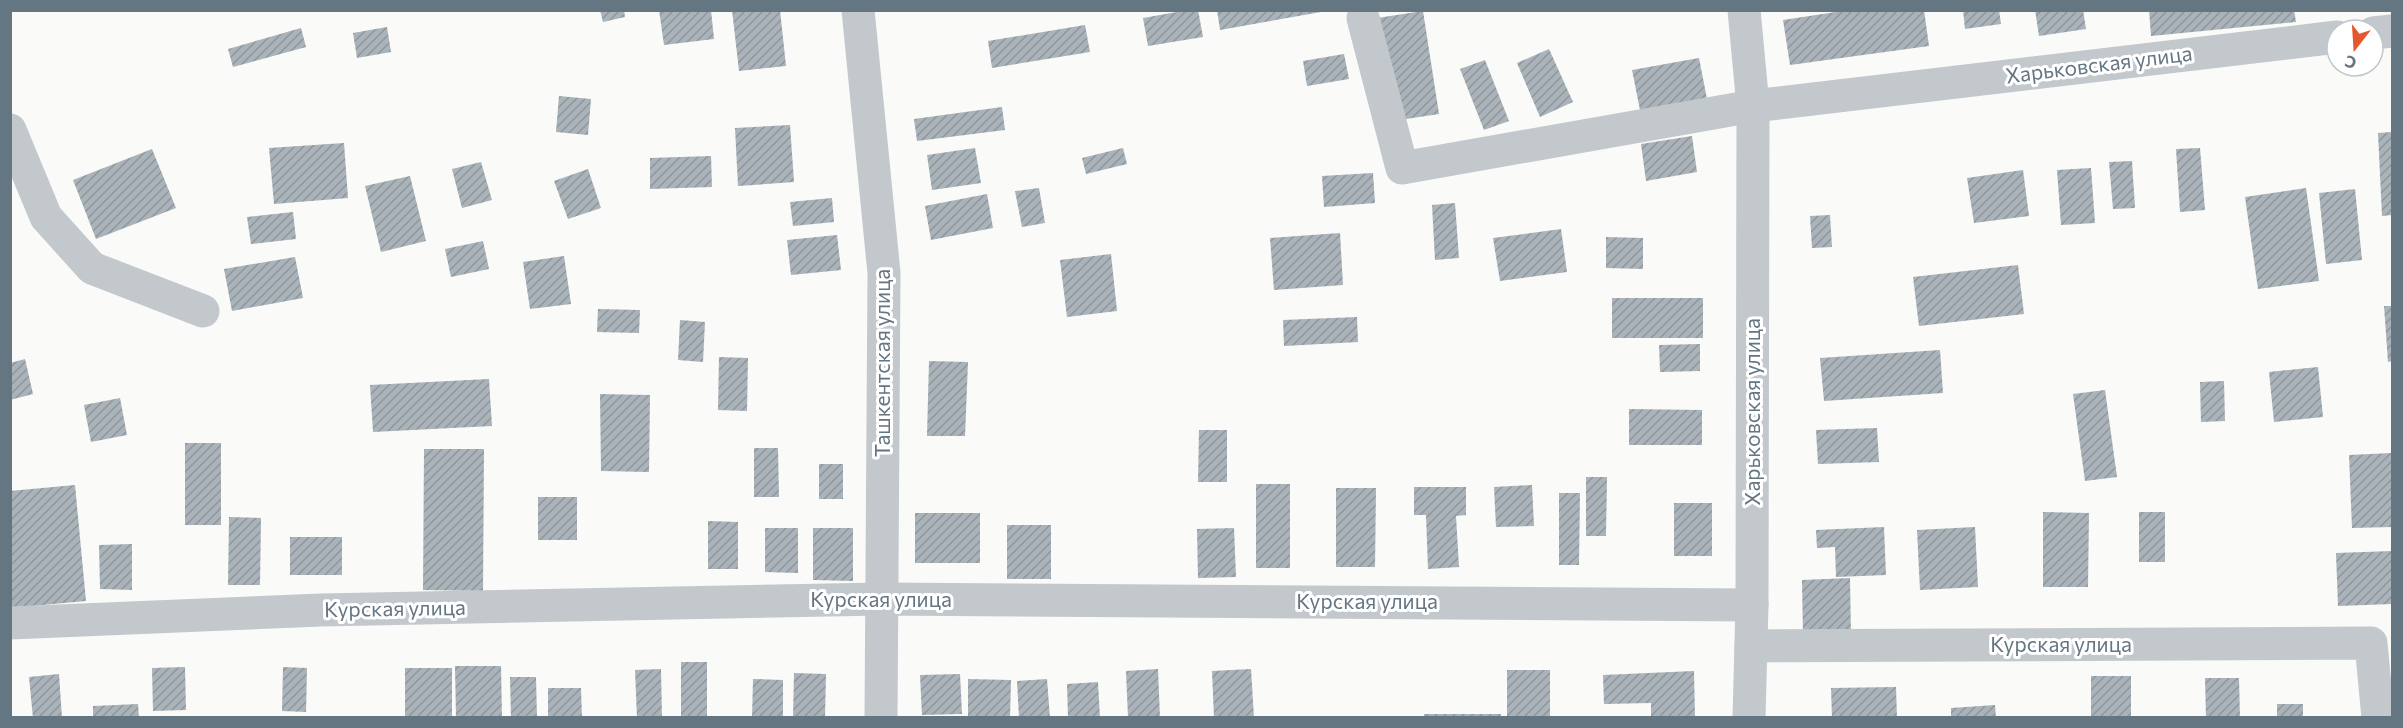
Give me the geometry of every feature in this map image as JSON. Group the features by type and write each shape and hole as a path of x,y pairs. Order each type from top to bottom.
{"street":[{"name":"Ташкентская улица","path":"858,10 885,273 881,717"},
{"name":"Харьковская улица","path":"1744,10 1753,106 1752,605 1749,717"},
{"name":"Харьковская улица","path":"1363,18 1402,168 1753,106 2325,39"},
{"path":"10,130 46,217 92,268 203,311"},
{"name":"Курская улица","path":"10,623 321,610 881,599 1752,605"},
{"name":"Курская улица","path":"1751,646 2371,643 2378,717"}],"building":[{"path":"600,10 624,10 625,17 603,22"},
{"path":"659,10 711,10 714,39 664,45"},
{"path":"732,10 780,10 786,66 739,71"},
{"path":"1198,10 1203,37 1148,46 1143,18"},
{"path":"1217,10 1321,10 1321,12 1220,30"},
{"path":"1849,10 1924,10 1929,46 1790,65 1783,20"},
{"path":"1963,10 1999,10 2001,24 1965,29"},
{"path":"2035,10 2083,10 2086,29 2039,36"},
{"path":"2149,10 2294,10 2296,22 2151,36"},
{"path":"1423,11 1439,114 1393,121 1377,18"},
{"path":"1085,25 1090,52 992,68 988,41"},
{"path":"387,27 391,52 357,58 353,33"},
{"path":"301,28 306,47 233,67 228,49"},
{"path":"1549,49 1573,102 1540,117 1517,63"},
{"path":"1344,54 1349,79 1307,86 1303,61"},
{"path":"1699,58 1707,99 1640,110 1632,70"},
{"path":"1485,60 1509,121 1484,130 1460,69"},
{"path":"559,96 591,99 588,135 556,132"},
{"path":"1002,107 1005,130 917,141 914,119"},
{"path":"790,125 794,182 738,186 735,128"},
{"path":"2392,132 2392,215 2382,216 2378,133"},
{"path":"1692,136 1697,172 1646,181 1641,144"},
{"path":"344,143 348,198 274,204 269,148"},
{"path":"975,148 981,183 932,190 927,155"},
{"path":"1123,148 1127,164 1086,174 1082,158"},
{"path":"2200,148 2205,210 2180,212 2176,149"},
{"path":"152,149 176,208 96,239 73,180"},
{"path":"711,156 712,187 650,189 650,158"},
{"path":"2132,161 2135,208 2113,209 2109,162"},
{"path":"481,162 492,200 462,208 452,169"},
{"path":"2091,168 2095,223 2061,225 2057,170"},
{"path":"588,169 601,208 568,219 554,181"},
{"path":"2023,170 2029,216 1974,223 1967,178"},
{"path":"1373,173 1375,203 1324,207 1322,176"},
{"path":"410,176 426,241 381,252 365,186"},
{"path":"1039,188 1045,223 1022,227 1015,191"},
{"path":"2306,188 2319,281 2258,289 2245,197"},
{"path":"2355,189 2362,260 2326,264 2319,193"},
{"path":"987,194 993,228 931,240 925,206"},
{"path":"832,198 834,222 793,226 790,202"},
{"path":"1455,203 1459,258 1435,260 1432,205"},
{"path":"293,212 296,239 251,244 247,217"},
{"path":"1830,215 1832,247 1812,248 1810,216"},
{"path":"1561,229 1567,272 1500,281 1493,238"},
{"path":"1340,233 1343,285 1274,290 1270,238"},
{"path":"837,235 841,270 791,275 787,240"},
{"path":"1606,237 1643,238 1643,269 1606,268"},
{"path":"483,241 489,269 451,277 445,249"},
{"path":"1111,254 1117,311 1067,317 1060,260"},
{"path":"564,256 571,304 530,309 523,262"},
{"path":"295,257 303,298 232,311 224,269"},
{"path":"2018,265 2024,314 1919,326 1913,277"},
{"path":"1612,298 1703,298 1703,338 1612,338"},
{"path":"2384,306 2392,306 2392,361 2388,362"},
{"path":"598,309 640,310 639,333 597,332"},
{"path":"1357,317 1358,342 1284,346 1283,320"},
{"path":"680,320 705,322 703,362 678,360"},
{"path":"1700,344 1700,371 1660,372 1659,345"},
{"path":"1940,350 1943,393 1824,401 1820,358"},
{"path":"719,357 748,358 747,411 718,410"},
{"path":"25,359 33,394 10,400 10,363"},
{"path":"929,361 968,362 965,436 927,436"},
{"path":"2318,367 2323,417 2274,422 2269,372"},
{"path":"489,379 492,426 373,432 370,385"},
{"path":"2224,381 2225,421 2201,422 2200,382"},
{"path":"2105,390 2117,477 2085,481 2073,394"},
{"path":"600,394 650,395 649,472 601,471"},
{"path":"120,398 127,435 91,442 84,405"},
{"path":"1629,409 1702,410 1702,445 1629,445"},
{"path":"1877,428 1879,462 1818,464 1816,430"},
{"path":"1199,430 1227,430 1227,482 1198,482"},
{"path":"185,443 221,443 221,525 185,525"},
{"path":"754,448 778,448 779,497 754,497"},
{"path":"424,449 484,449 483,591 423,590"},
{"path":"2392,453 2392,527 2352,528 2349,455"},
{"path":"819,464 843,464 843,499 819,499"},
{"path":"1586,477 1607,477 1606,536 1586,536"},
{"path":"1256,484 1290,484 1290,568 1256,568"},
{"path":"75,485 86,601 10,608 10,491"},
{"path":"1532,485 1534,526 1496,527 1494,487"},
{"path":"1414,487 1466,487 1466,515 1456,516 1459,567 1428,569 1426,515 1414,515"},
{"path":"1336,488 1376,488 1375,567 1336,567"},
{"path":"1559,493 1580,493 1579,565 1559,565"},
{"path":"538,497 577,497 577,540 538,540"},
{"path":"1674,503 1712,503 1712,556 1674,556"},
{"path":"2043,512 2089,513 2088,587 2043,587"},
{"path":"2139,512 2165,512 2165,562 2139,562"},
{"path":"915,513 980,513 980,563 915,563"},
{"path":"229,517 261,518 260,585 228,585"},
{"path":"708,521 738,522 738,569 708,569"},
{"path":"1007,525 1051,525 1051,579 1007,579"},
{"path":"1884,527 1886,575 1836,577 1835,547 1817,548 1816,530"},
{"path":"1975,527 1978,587 1920,590 1917,530"},
{"path":"765,528 798,528 798,573 765,572"},
{"path":"813,528 853,528 853,581 813,580"},
{"path":"1234,528 1236,577 1198,578 1197,529"},
{"path":"290,537 342,537 342,575 290,575"},
{"path":"132,544 132,590 100,589 99,545"},
{"path":"2392,551 2392,604 2338,606 2336,553"},
{"path":"1850,578 1851,636 1803,637 1802,580"},
{"path":"681,662 707,662 707,718 681,718"},
{"path":"455,666 501,666 502,718 456,718"},
{"path":"185,667 186,710 153,711 152,668"},
{"path":"283,667 307,668 306,712 282,711"},
{"path":"405,668 452,668 452,718 405,718"},
{"path":"661,669 662,718 637,718 635,670"},
{"path":"1158,669 1160,718 1128,718 1126,671"},
{"path":"1251,669 1254,718 1214,718 1212,671"},
{"path":"1507,670 1550,670 1550,718 1507,718"},
{"path":"1694,671 1695,718 1651,718 1651,703 1604,704 1603,675"},
{"path":"794,673 826,674 825,718 793,718"},
{"path":"59,674 62,718 33,718 29,677"},
{"path":"960,674 962,714 922,715 920,675"},
{"path":"2091,676 2131,676 2131,718 2091,718"},
{"path":"510,677 536,677 537,718 511,718"},
{"path":"2205,678 2239,678 2240,718 2206,718"},
{"path":"753,679 783,680 783,718 752,718"},
{"path":"968,679 1011,680 1010,718 968,718"},
{"path":"1047,679 1050,718 1019,718 1017,681"},
{"path":"1098,682 1100,718 1068,718 1067,684"},
{"path":"1896,687 1897,718 1832,718 1831,688"},
{"path":"548,688 581,688 582,718 548,718"},
{"path":"138,704 139,718 93,718 93,706"},
{"path":"2277,704 2303,704 2303,718 2277,718"},
{"path":"1995,705 1996,718 1951,718 1951,708"},
{"path":"1424,714 1501,714 1501,718 1424,718"}]}
